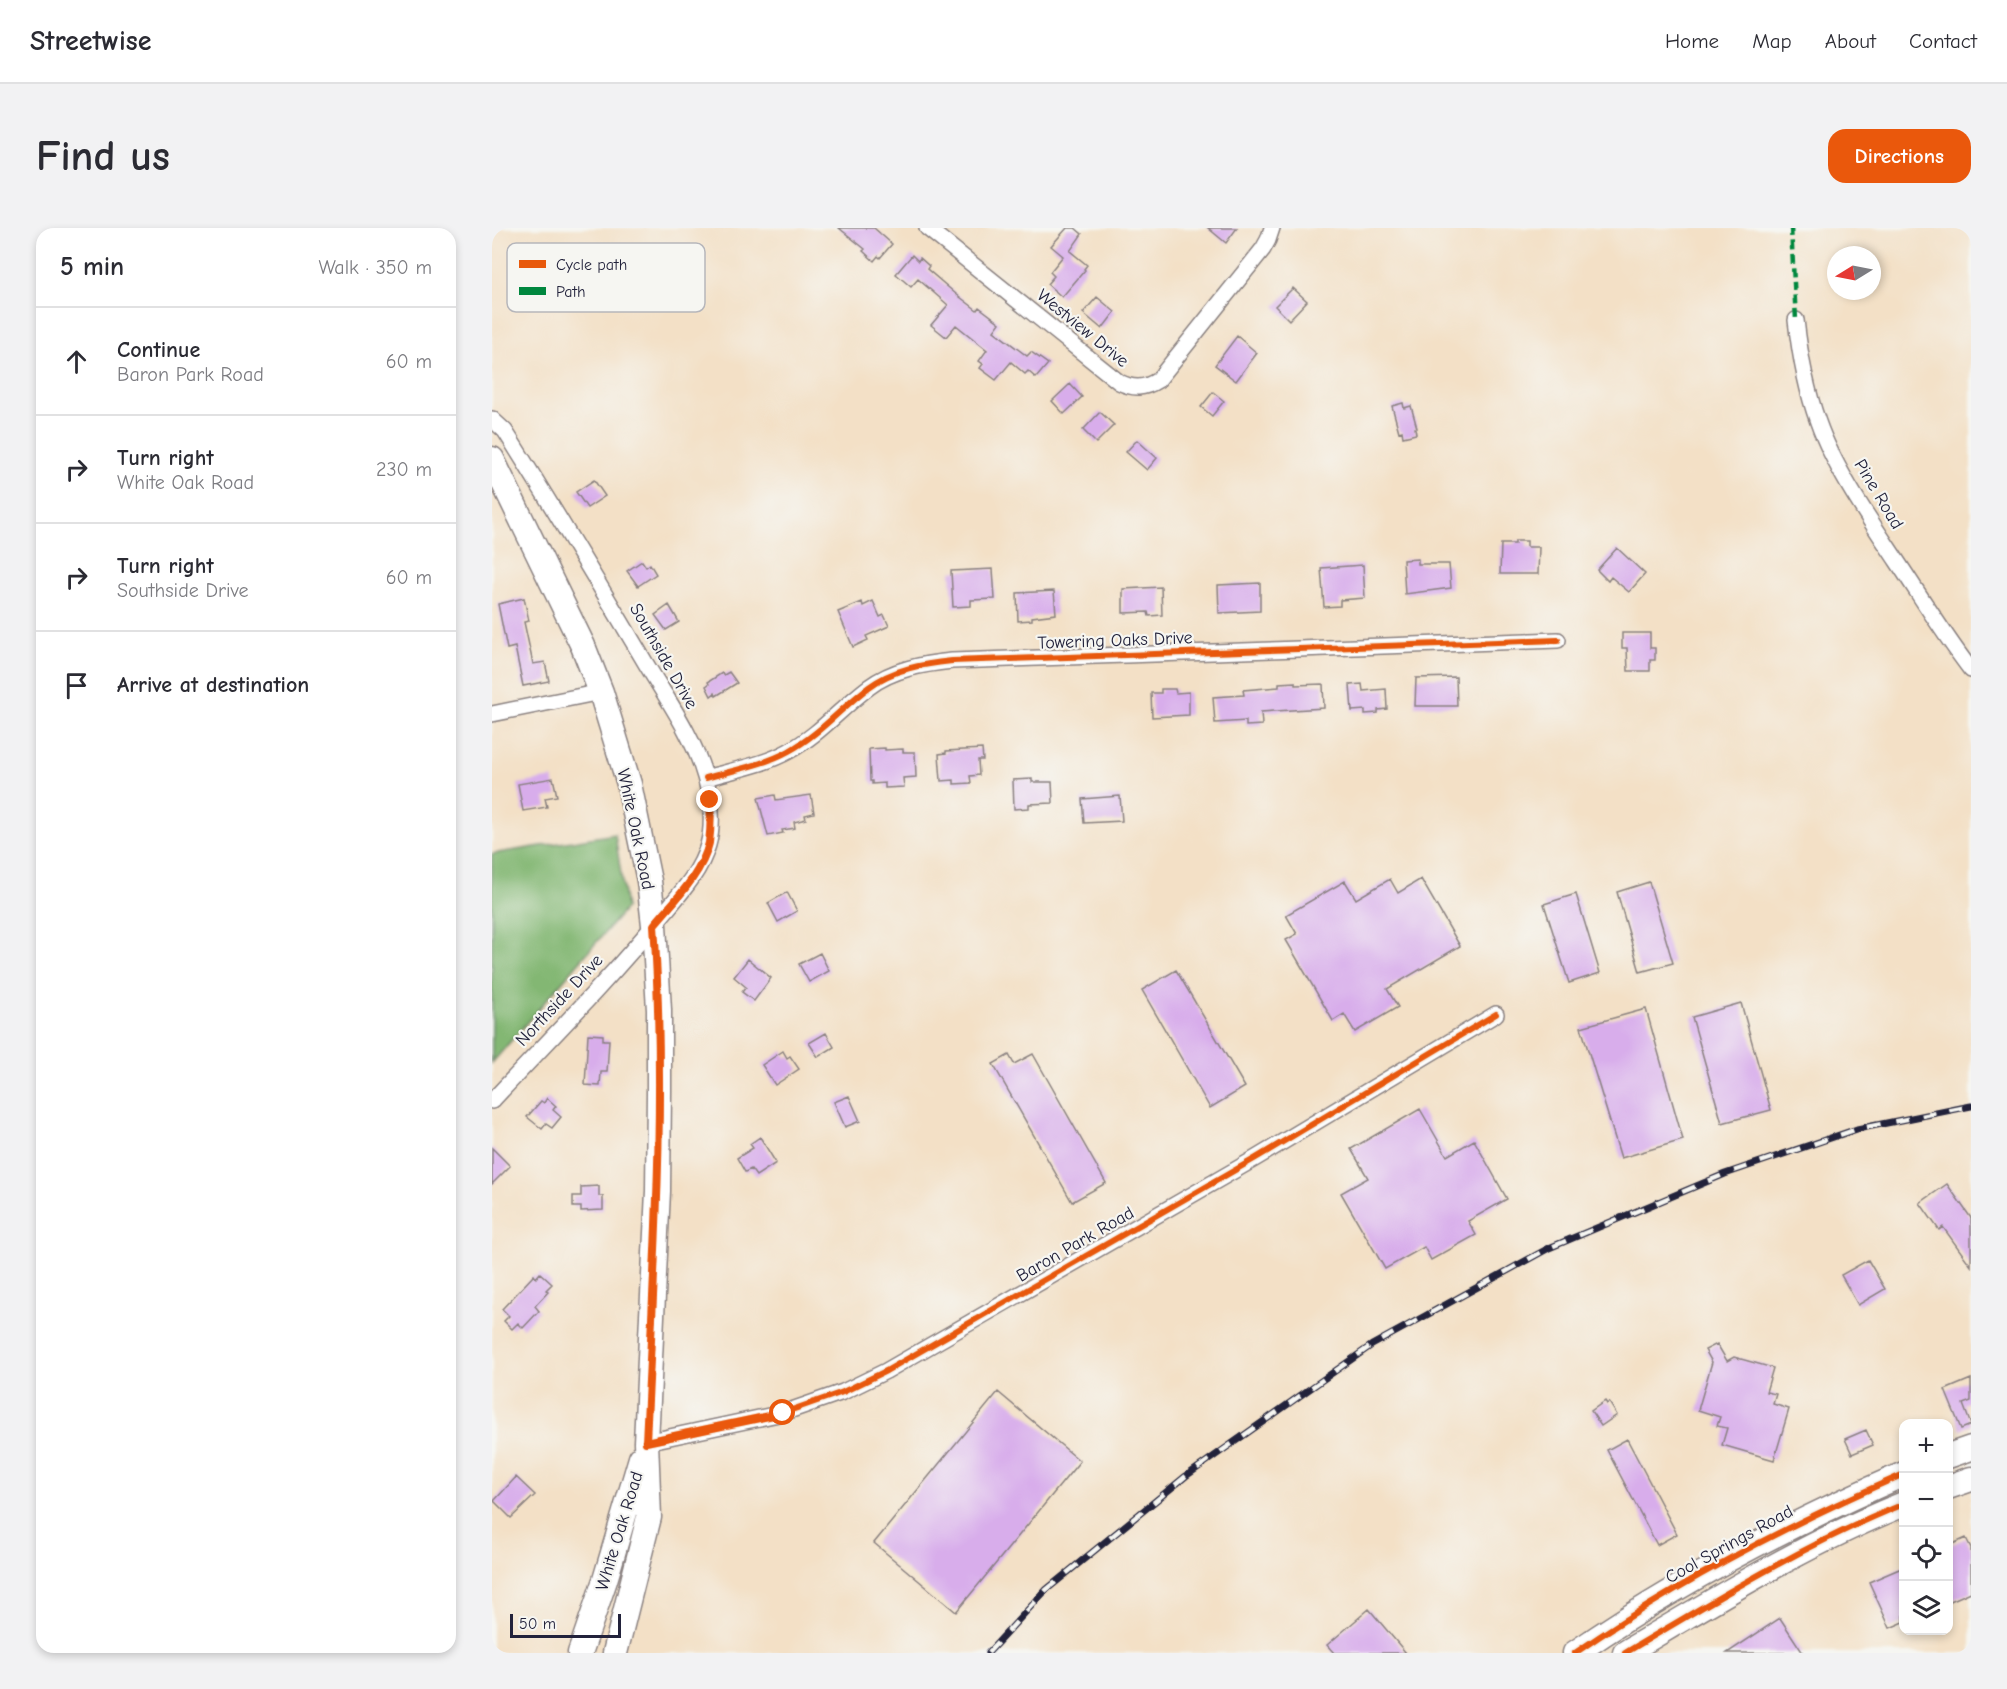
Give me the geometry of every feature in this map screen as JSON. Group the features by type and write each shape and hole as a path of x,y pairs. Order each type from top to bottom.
{"main road":[{"name":"White Oak Road","path":"492,459 583,646 601,692 629,784 649,881 654,925 659,1029 658,1191 646,1442 649,1517 615,1653"},
{"name":"White Oak Road","path":"580,1653 646,1442"},
{"path":"1953,1454 1971,1448"},
{"name":"Cool Springs Road","path":"1575,1653 1610,1643 1730,1557 1799,1522 1899,1476"},
{"path":"1953,1485 1971,1479"},
{"path":"1625,1653 1809,1547 1899,1506"}],"street":[{"name":"Westview Drive","path":"927,228 1119,382 1128,387 1138,388 1149,386 1158,380 1253,261 1268,240 1272,228"},
{"name":"Pine Road","path":"1796,320 1808,393 1833,456 1874,526 1953,647 1971,670"},
{"name":"Southside Drive","path":"492,419 505,431 566,527 680,722 706,778 711,822 708,844 688,885 654,925"},
{"name":"Towering Oaks Drive","path":"706,778 773,759 789,751 813,736 870,686 900,671 924,664 963,660 1558,640"},
{"path":"492,714 601,692"},
{"name":"Northside Drive","path":"492,1101 654,925"},
{"name":"Baron Park Road","path":"646,1442 783,1413 843,1392 886,1371 1256,1158 1496,1014"}],"green space":[{"path":"615,834 626,908 492,1063 492,854"}],"building":[{"path":"839,228 874,228 892,244 880,258 878,256 874,261 863,251 865,249"},
{"path":"1067,228 1075,228 1082,234 1070,251 1087,265 1062,297 1047,284 1054,276 1050,272 1063,256 1051,246"},
{"path":"1208,228 1237,228 1226,243"},
{"path":"912,255 918,261 920,258 929,266 927,269 956,294 977,310 979,307 1000,323 994,331 1027,356 1031,352 1048,364 1036,378 1028,371 1025,374 1011,362 996,380 980,368 983,364 979,361 987,350 956,325 946,337 931,325 948,305 918,279 911,287 896,274"},
{"path":"1293,288 1307,301 1289,320 1275,306"},
{"path":"1097,297 1115,312 1102,329 1083,313"},
{"path":"1237,336 1257,353 1236,381 1215,365"},
{"path":"1070,384 1082,397 1064,414 1052,401"},
{"path":"1213,392 1224,401 1212,416 1201,407"},
{"path":"1403,403 1404,408 1411,406 1417,428 1415,428 1416,434 1403,437 1402,431 1399,432 1392,406"},
{"path":"1100,412 1114,425 1096,443 1083,430"},
{"path":"1137,440 1157,458 1147,470 1126,452"},
{"path":"594,480 605,496 587,508 576,492"},
{"path":"1515,541 1527,541 1527,547 1539,547 1538,574 1500,574 1501,544 1515,544"},
{"path":"1617,548 1645,574 1629,592 1611,577 1608,581 1597,570"},
{"path":"1418,559 1418,564 1449,564 1451,588 1405,594 1403,560"},
{"path":"642,561 646,567 650,564 656,574 638,586 627,571"},
{"path":"1363,565 1365,598 1340,600 1340,606 1324,607 1321,568"},
{"path":"993,569 995,599 971,600 971,606 953,607 951,571"},
{"path":"1260,583 1260,611 1219,613 1218,585"},
{"path":"1161,587 1162,615 1149,616 1148,612 1123,613 1123,589"},
{"path":"1054,591 1056,614 1018,621 1017,593"},
{"path":"524,598 529,621 524,622 533,664 545,662 549,681 523,686 515,647 507,649 498,604"},
{"path":"873,601 880,617 884,615 889,626 866,636 868,640 853,647 838,612 862,602 863,606"},
{"path":"669,605 679,622 666,630 655,615"},
{"path":"1622,633 1650,633 1650,648 1655,648 1655,660 1650,660 1650,671 1628,671 1627,648 1622,648"},
{"path":"729,672 737,683 716,696 715,693 711,696 706,686 708,682 722,673 724,675"},
{"path":"1456,677 1457,706 1415,706 1416,678"},
{"path":"1295,682 1295,685 1323,684 1324,708 1261,712 1262,725 1246,726 1246,721 1215,723 1213,697 1244,695 1243,690 1279,687 1279,683"},
{"path":"1362,684 1363,691 1386,689 1387,709 1378,710 1378,713 1365,714 1365,710 1352,711 1350,685"},
{"path":"1161,689 1175,689 1176,693 1189,692 1189,715 1152,717 1151,693 1161,693"},
{"path":"885,748 885,750 903,749 903,752 915,752 916,777 903,778 904,787 885,788 885,783 872,784 870,781 869,749"},
{"path":"982,749 983,760 978,760 979,775 970,776 971,783 954,784 954,780 941,781 939,754 946,753 946,751"},
{"path":"553,778 557,796 545,798 547,807 523,811 518,784"},
{"path":"1032,779 1032,782 1052,782 1053,803 1029,804 1029,808 1014,809 1013,780"},
{"path":"775,795 776,800 811,795 814,813 805,815 806,819 794,822 795,828 768,836 758,798"},
{"path":"1120,796 1122,821 1084,823 1082,799"},
{"path":"1390,879 1398,893 1421,879 1460,946 1387,989 1398,1007 1355,1032 1344,1014 1333,1021 1286,940 1297,934 1286,915 1345,881 1356,899"},
{"path":"1649,882 1673,963 1640,972 1617,892"},
{"path":"787,892 797,911 778,922 768,903"},
{"path":"1576,894 1600,973 1569,983 1544,904"},
{"path":"820,953 829,971 809,982 799,964"},
{"path":"748,959 771,978 754,1001 742,992 746,987 734,977"},
{"path":"1176,970 1245,1087 1210,1108 1142,990"},
{"path":"1741,1003 1771,1110 1722,1123 1692,1017"},
{"path":"1646,1009 1683,1140 1621,1158 1581,1027"},
{"path":"826,1033 834,1047 818,1057 809,1043"},
{"path":"588,1034 603,1035 603,1040 609,1040 607,1072 601,1072 600,1086 585,1085"},
{"path":"783,1051 787,1058 790,1056 799,1069 775,1085 762,1065"},
{"path":"1033,1054 1106,1183 1072,1202 993,1064 1009,1055 1014,1064"},
{"path":"849,1096 860,1121 845,1127 834,1102"},
{"path":"547,1098 556,1106 553,1110 561,1117 552,1128 546,1124 542,1129 527,1117 541,1101 544,1103"},
{"path":"1420,1109 1447,1156 1474,1140 1507,1199 1468,1221 1476,1235 1431,1260 1424,1247 1385,1269 1341,1193 1368,1178 1351,1149"},
{"path":"760,1137 776,1163 756,1176 751,1169 745,1172 737,1158 753,1148 750,1144"},
{"path":"492,1148 510,1166 492,1184"},
{"path":"1947,1184 1971,1218 1971,1266 1943,1227 1939,1230 1920,1203"},
{"path":"599,1186 599,1196 603,1196 603,1210 581,1211 581,1207 573,1207 573,1196 581,1196 581,1187"},
{"path":"1868,1260 1885,1289 1858,1305 1841,1275"},
{"path":"540,1273 552,1284 535,1306 539,1311 523,1328 518,1323 512,1329 504,1321 509,1316 502,1309 534,1275 536,1278"},
{"path":"1717,1344 1727,1361 1734,1357 1773,1368 1766,1392 1776,1394 1773,1404 1789,1409 1774,1460 1722,1445 1727,1428 1717,1426 1720,1417 1698,1410 1712,1362 1705,1350"},
{"path":"1971,1379 1971,1401 1963,1404 1971,1425 1961,1429 1945,1390"},
{"path":"998,1392 1080,1461 956,1612 874,1543"},
{"path":"1605,1401 1607,1404 1609,1402 1617,1415 1601,1426 1591,1411"},
{"path":"1866,1430 1873,1445 1852,1454 1845,1439"},
{"path":"1627,1439 1677,1534 1657,1545 1607,1450"},
{"path":"516,1477 535,1495 511,1518 494,1501"},
{"path":"1966,1538 1971,1548 1971,1592 1953,1600 1953,1581 1953,1544"},
{"path":"1899,1569 1899,1624 1890,1628 1869,1582"},
{"path":"1369,1609 1406,1653 1334,1653 1327,1645"},
{"path":"1780,1618 1803,1653 1727,1653"}],"railway":[{"path":"988,1653 1046,1590 1186,1476 1372,1345 1549,1248 1725,1174 1857,1129 1971,1106"}],"marked path":[{"path":"1791,228 1796,320"}],"cycle path":[{"path":"706,778 759,764 789,751 811,737 878,681 909,668 930,664 952,661 1558,640"},
{"path":"646,1442 783,1413 843,1392 886,1371 1256,1158 1496,1014"},
{"path":"1575,1653 1694,1578 1819,1513 1899,1476"},
{"path":"1625,1653 1796,1554 1899,1506"}],"route":[{"path":"710,800 711,822 708,844 700,863 688,885 654,925 659,1029 658,1191 646,1442 783,1413"}]}
